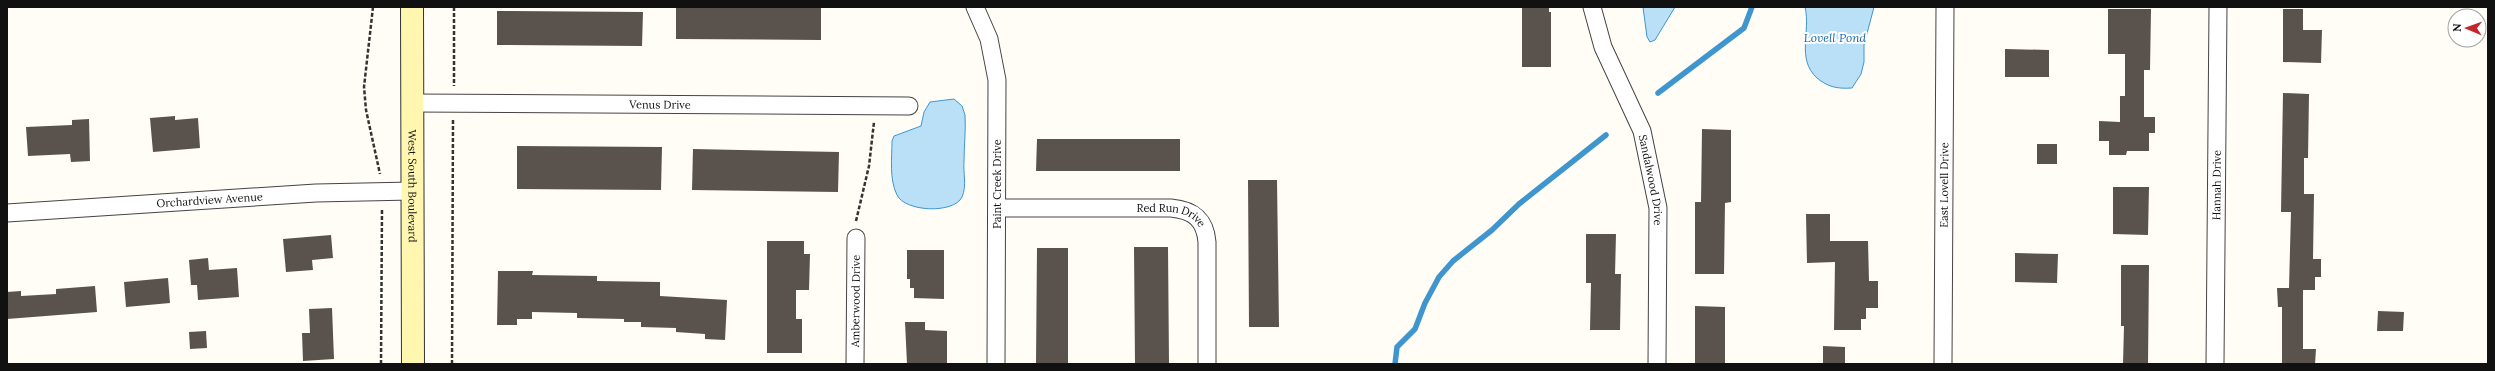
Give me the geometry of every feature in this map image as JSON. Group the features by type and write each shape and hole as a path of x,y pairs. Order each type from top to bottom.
{"street":[{"name":"West South Boulevard","path":"412,7 413,364"},
{"name":"Paint Creek Drive","path":"975,7 989,39 997,80 996,364"},
{"name":"Sandalwood Drive","path":"1592,7 1603,47 1642,131 1658,208 1657,364"},
{"name":"East Lovell Drive","path":"1943,364 1945,7"},
{"name":"Hannah Drive","path":"2215,364 2218,7"},
{"name":"Venus Drive","path":"412,103 909,106"},
{"name":"Orchardview Avenue","path":"7,213 323,193 412,191"},
{"name":"Red Run Drive","path":"997,208 1171,208 1193,213 1204,225 1207,242 1207,364"},
{"name":"Amberwood Drive","path":"855,364 856,238"}],"path":[{"path":"373,7 364,87 366,110 380,171"},
{"path":"454,7 454,90"},
{"path":"856,238 855,225 869,166 875,106"},
{"path":"452,364 453,117"},
{"path":"381,364 382,212"}],"water":[{"path":"1643,7 1675,7 1655,40 1650,42 1647,37"},
{"name":"Lovell Pond","path":"1805,7 1874,7 1864,45 1864,62 1861,74 1852,88 1837,88 1825,84 1817,78 1811,70 1807,62 1805,44"},
{"path":"954,99 962,106 965,115 965,184 962,197 950,206 940,208 919,208 909,205 902,201 894,189 891,161 892,141 894,136 921,126 924,112 930,102"}],"building":[{"path":"676,7 821,7 821,40 676,39"},
{"path":"1522,7 1549,7 1549,12 1551,12 1551,67 1522,67"},
{"path":"2108,9 2151,9 2150,70 2144,70 2144,117 2155,117 2155,133 2149,133 2149,151 2127,151 2126,155 2109,155 2109,141 2099,141 2099,121 2120,122 2120,96 2125,96 2125,54 2108,54"},
{"path":"2283,9 2303,9 2303,30 2322,30 2321,63 2283,62"},
{"path":"497,11 643,12 642,46 497,45"},
{"path":"2005,49 2049,50 2049,77 2005,77"},
{"path":"2283,93 2309,94 2308,158 2304,158 2304,194 2314,194 2313,259 2321,259 2321,277 2315,277 2315,290 2303,290 2303,349 2316,349 2315,364 2282,364 2282,307 2278,307 2277,288 2289,288 2291,212 2281,212"},
{"path":"175,116 175,120 198,118 200,148 153,152 150,118"},
{"path":"89,119 90,161 71,162 70,154 28,156 26,127 72,125 72,120"},
{"path":"1702,129 1731,130 1731,202 1725,203 1724,274 1695,274 1695,202 1701,202"},
{"path":"1037,139 1180,139 1180,171 1036,171"},
{"path":"2037,144 2057,144 2057,164 2037,164"},
{"path":"517,146 662,147 661,190 517,189"},
{"path":"693,149 839,152 838,192 692,190"},
{"path":"1248,180 1277,180 1279,327 1249,327"},
{"path":"2113,187 2149,187 2148,235 2113,234"},
{"path":"1806,214 1830,214 1830,241 1868,241 1869,281 1878,281 1878,308 1866,308 1866,319 1861,319 1861,330 1834,330 1835,262 1807,263"},
{"path":"1586,234 1616,234 1615,274 1621,274 1620,330 1590,330 1591,283 1586,283"},
{"path":"331,235 333,258 312,260 313,270 286,272 283,239"},
{"path":"767,241 804,241 804,254 810,254 809,290 796,290 796,319 802,319 802,353 767,353"},
{"path":"1134,247 1168,247 1169,364 1135,364"},
{"path":"1037,248 1068,248 1068,364 1036,364"},
{"path":"907,250 944,250 944,299 914,298 914,288 910,288 910,279 907,279"},
{"path":"2015,253 2058,254 2057,283 2015,282"},
{"path":"208,258 209,270 237,268 239,297 198,300 197,285 191,285 189,260"},
{"path":"2121,265 2149,265 2148,364 2123,364 2124,326 2121,326"},
{"path":"498,271 533,271 532,275 597,276 597,281 660,282 660,296 727,300 725,340 705,339 705,334 676,332 676,328 641,327 641,322 624,322 624,319 577,318 577,313 532,312 532,319 517,319 517,325 497,325"},
{"path":"168,278 170,303 126,307 124,282"},
{"path":"95,286 97,312 7,319 7,292 21,291 21,296 56,294 56,289"},
{"path":"1695,306 1725,307 1725,364 1695,364"},
{"path":"332,308 334,359 303,361 302,333 310,333 309,309"},
{"path":"2378,311 2404,312 2403,331 2377,331"},
{"path":"905,322 925,322 925,330 947,331 947,364 907,364"},
{"path":"206,331 207,348 190,349 189,332"},
{"path":"1823,346 1845,347 1845,364 1823,364"}],"waterway":[{"path":"1658,93 1744,28 1752,7"},
{"path":"1395,364 1397,347 1415,329 1425,303 1439,277 1453,261 1492,230 1519,204 1606,135"}]}
